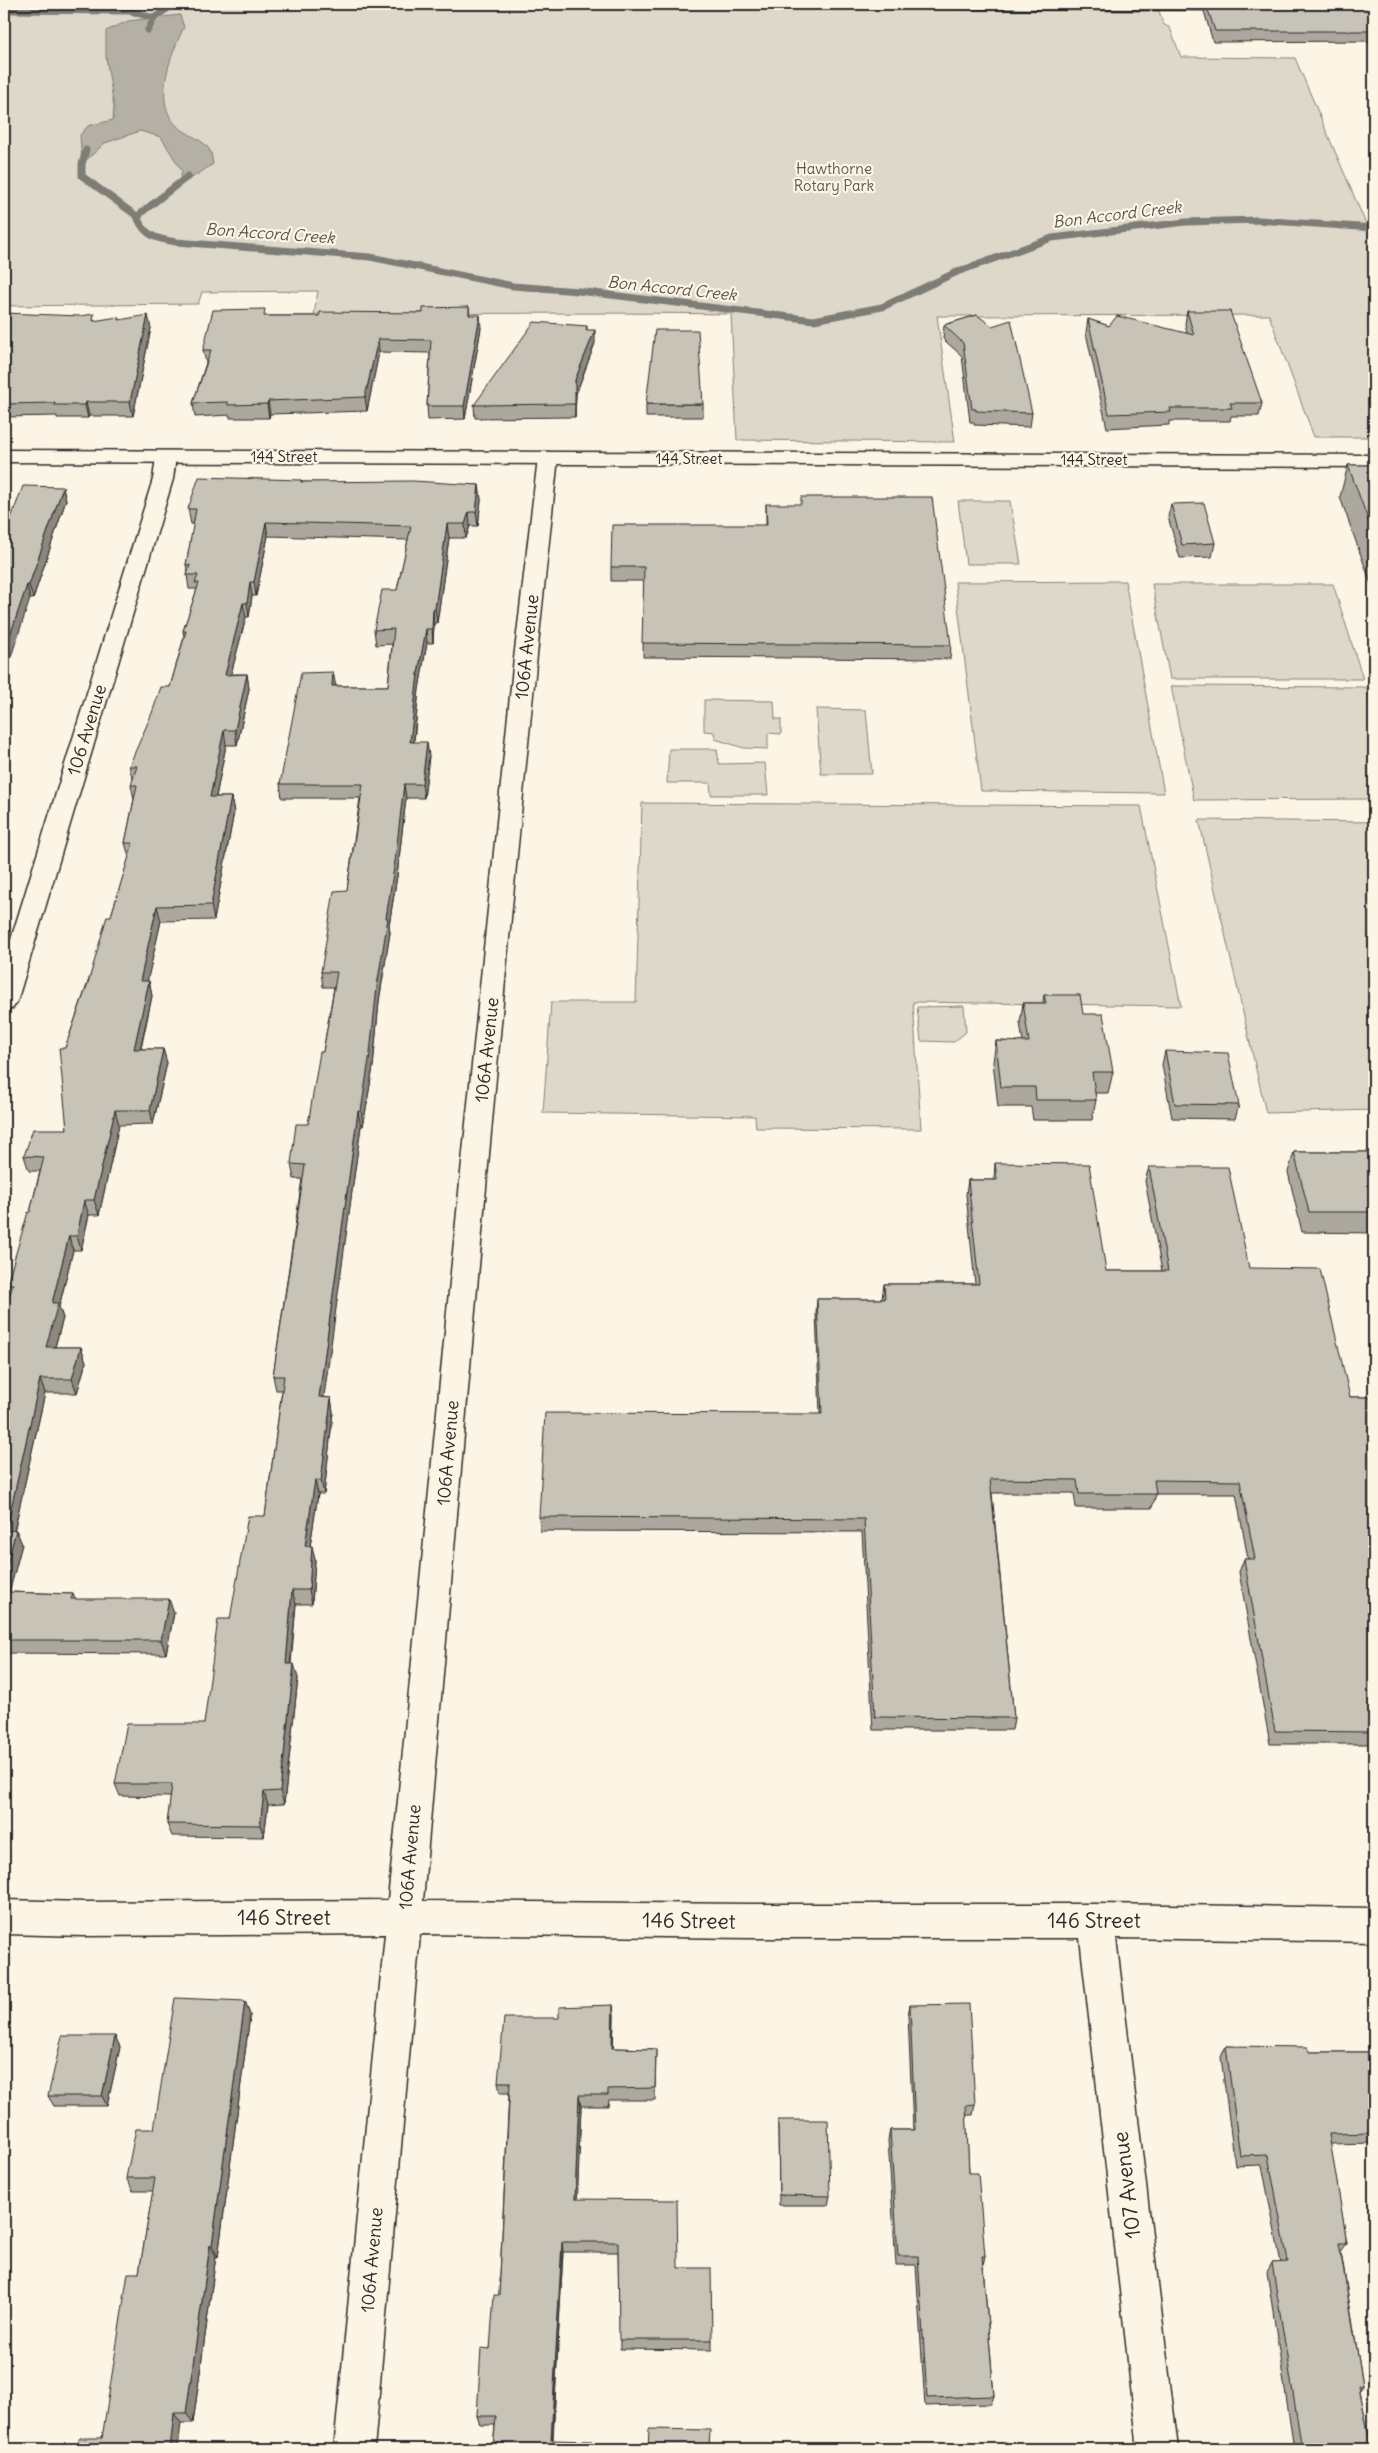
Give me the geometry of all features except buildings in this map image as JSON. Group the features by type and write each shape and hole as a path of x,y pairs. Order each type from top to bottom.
{"street":[{"path":"885,4 1259,6"},
{"name":"144 Street","path":"4,456 1374,461"},
{"name":"106 Avenue","path":"4,1002 164,479 166,457"},
{"name":"106A Avenue","path":"354,2449 476,1152 524,667 548,458"},
{"name":"146 Street","path":"4,1917 84,1919 404,1918 740,1921 1096,1921 1374,1925"},
{"name":"107 Avenue","path":"1096,1921 1158,2449"}],"green space":[{"name":"Hawthorne Rotary Park","path":"4,4 286,4 286,6 1159,11 1163,24 1170,28 1181,57 1295,58 1366,224 1374,224 1374,437 1314,437 1269,315 937,316 955,442 737,440 731,314 314,314 318,291 202,292 198,304 4,306"},
{"path":"958,501 1010,501 1021,564 966,564"},
{"path":"1125,581 1164,793 981,791 955,582"},
{"path":"1152,584 1333,584 1363,679 1170,679"},
{"path":"1171,686 1366,687 1374,713 1374,799 1194,800"},
{"path":"704,700 774,701 775,719 781,719 781,734 768,733 768,749 744,748 715,739 714,732 704,731"},
{"path":"816,709 866,710 872,774 821,774"},
{"path":"669,749 717,749 719,764 765,763 768,795 711,795 710,783 667,783"},
{"path":"642,803 1141,806 1181,1006 913,1002 921,1129 756,1128 755,1116 543,1113 551,1002 636,1002"},
{"path":"1199,820 1374,822 1374,1110 1266,1113"},
{"path":"964,1006 966,1032 954,1042 921,1041 917,1007"}],"shaded area":[{"path":"180,15 184,27 169,64 166,78 166,105 170,117 178,127 199,140 209,149 213,164 178,187 182,171 161,137 140,131 105,143 82,164 80,135 88,126 113,120 114,107 106,57 106,31 128,21"}],"waterway":[{"path":"154,18 174,4"},
{"path":"4,10 129,11 154,18"},
{"path":"148,30 154,18"},
{"path":"86,150 82,164 82,176 138,217"},
{"name":"Bon Accord Creek","path":"188,176 141,213 138,219 141,225 153,236 176,242 370,257 513,286 578,291 814,320 882,307 957,272 1052,238 1186,222 1258,220 1374,228"}]}
